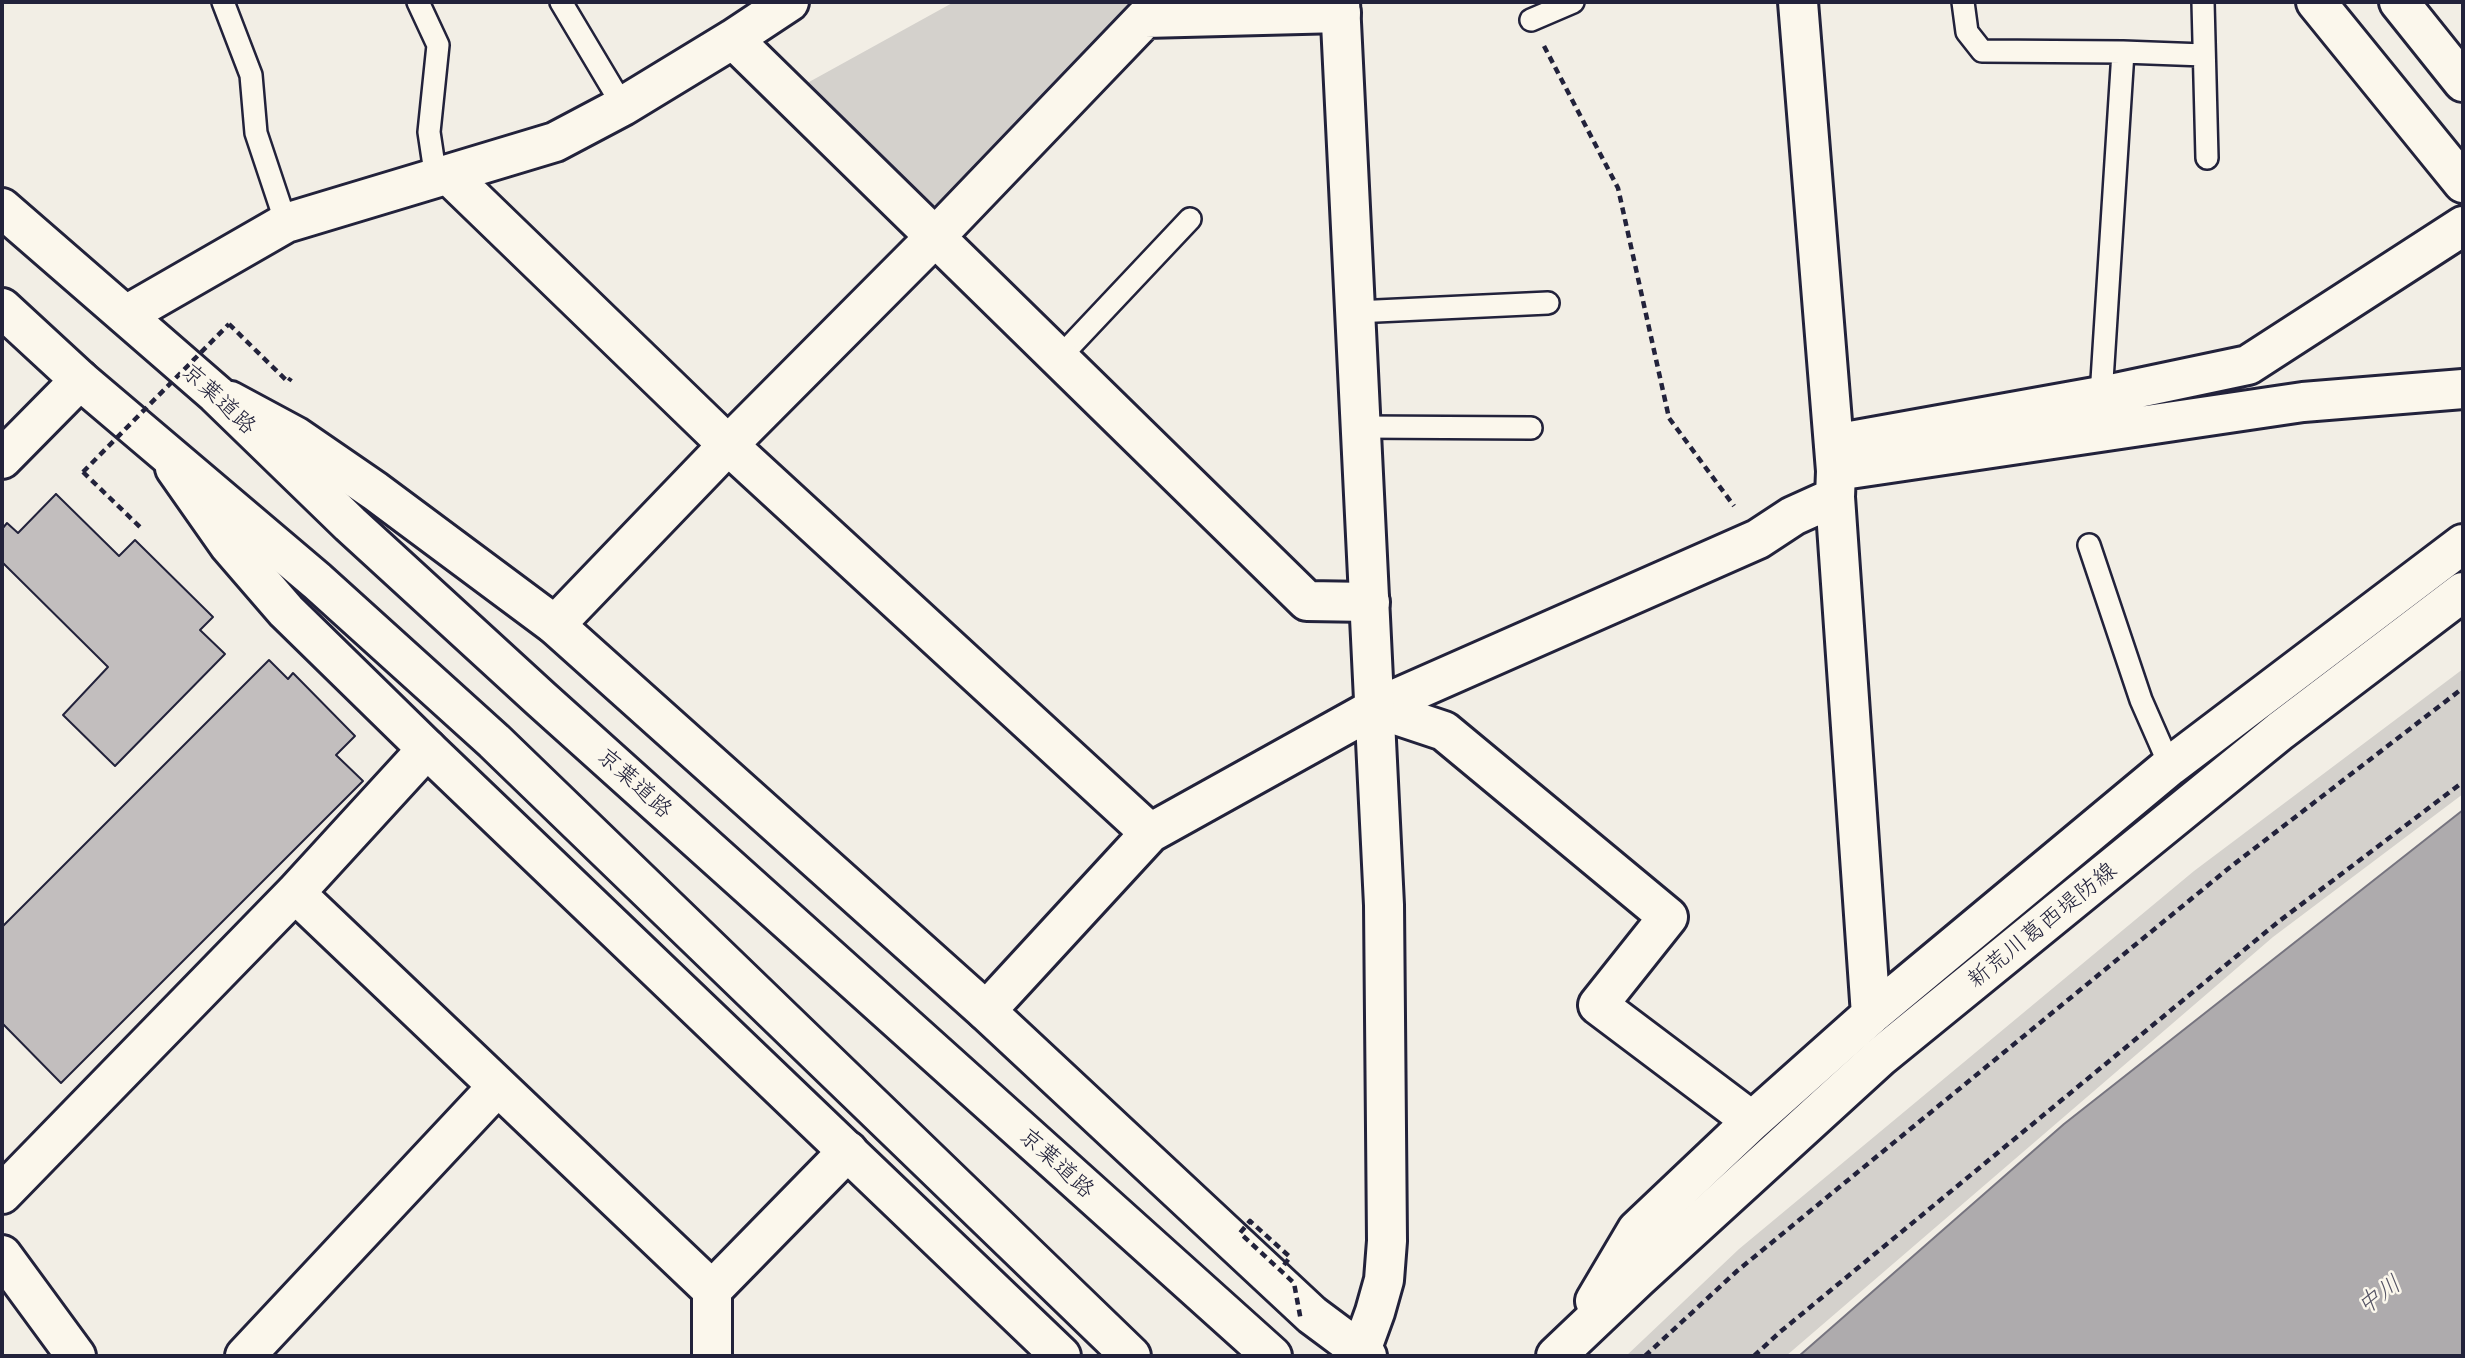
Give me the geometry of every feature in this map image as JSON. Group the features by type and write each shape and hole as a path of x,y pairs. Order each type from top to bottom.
{"main road":[{"path":"126,315 286,223 555,142 623,106 789,2"},
{"path":"1798,2 1835,471 1871,1015"},
{"path":"2316,2 2463,183"},
{"path":"2399,2 2463,82"},
{"path":"216,394 307,444 375,491 555,625 986,1011 1312,1315 1362,1355 1384,1280 1387,1241 1384,905 1340,7 1145,18 555,625"},
{"path":"733,39 1307,601 1370,603"},
{"path":"442,177 728,445 1150,833"},
{"name":"京葉道路","path":"2,208 216,394 350,524 1272,1356"},
{"path":"986,1011 1150,833 1375,708 1758,539 1793,516 1835,471 2101,397 2248,365 2463,226"},
{"path":"2,308 80,380 317,581 494,741 1131,1356"},
{"path":"2,459 80,380"},
{"path":"1835,471 2303,402 2463,389"},
{"path":"159,446 229,545 278,602 427,749 1061,1356"},
{"path":"1595,1301 1637,1230 1752,1121 1871,1015 2169,766 2463,544"},
{"name":"新荒川葛西堤防線","path":"1556,1356 1880,1057 2280,731 2463,592"},
{"path":"1375,708 1444,731 1668,918 1598,1005 1752,1121"},
{"path":"2,1194 295,893 427,749"},
{"path":"295,893 712,1290"},
{"path":"245,1356 497,1087"},
{"path":"712,1356 712,1290 848,1151"},
{"path":"2,1255 76,1356"},
{"name":"新荒川葛西堤防線","path":"1527,1356 1553,1332 1595,1301 1638,1279"}],"lane":[{"path":"223,2 251,75 256,133 286,223"},
{"path":"418,2 438,45 429,132 442,177"},
{"path":"561,2 623,106"},
{"path":"1531,20 1573,2"},
{"path":"1963,2 1967,32 1982,51 2123,51 2204,55"},
{"path":"2203,2 2207,158"},
{"path":"2101,397 2123,51"},
{"path":"1058,359 1190,219"},
{"path":"1355,312 1548,303"},
{"path":"1360,427 1531,428"},
{"path":"2089,545 2141,701 2169,766"}],"path":[{"path":"1531,20 1618,188 1669,418 1758,539"},
{"path":"140,527 83,472 229,324 289,380"},
{"path":"1644,1356 1737,1271 2208,886 2463,688"},
{"path":"1754,1356 2277,922 2463,782"},
{"path":"1284,1265 1290,1257 1250,1221 1240,1233 1294,1283 1301,1321"}],"shaded area":[{"path":"954,2 1131,4 942,204 921,206 800,87"},
{"path":"2463,669 2463,794 2273,937 1786,1356 1626,1356 1739,1249 2194,871"}],"water":[{"name":"中川","path":"2463,810 2463,1356 1799,1356 2064,1124"}],"building":[{"path":"56,494 119,556 135,540 213,617 200,630 225,654 115,766 63,715 108,667 2,562 2,529 7,523 18,533"},
{"path":"269,660 288,679 293,673 355,736 336,755 363,781 61,1083 2,1023 2,927"}]}
